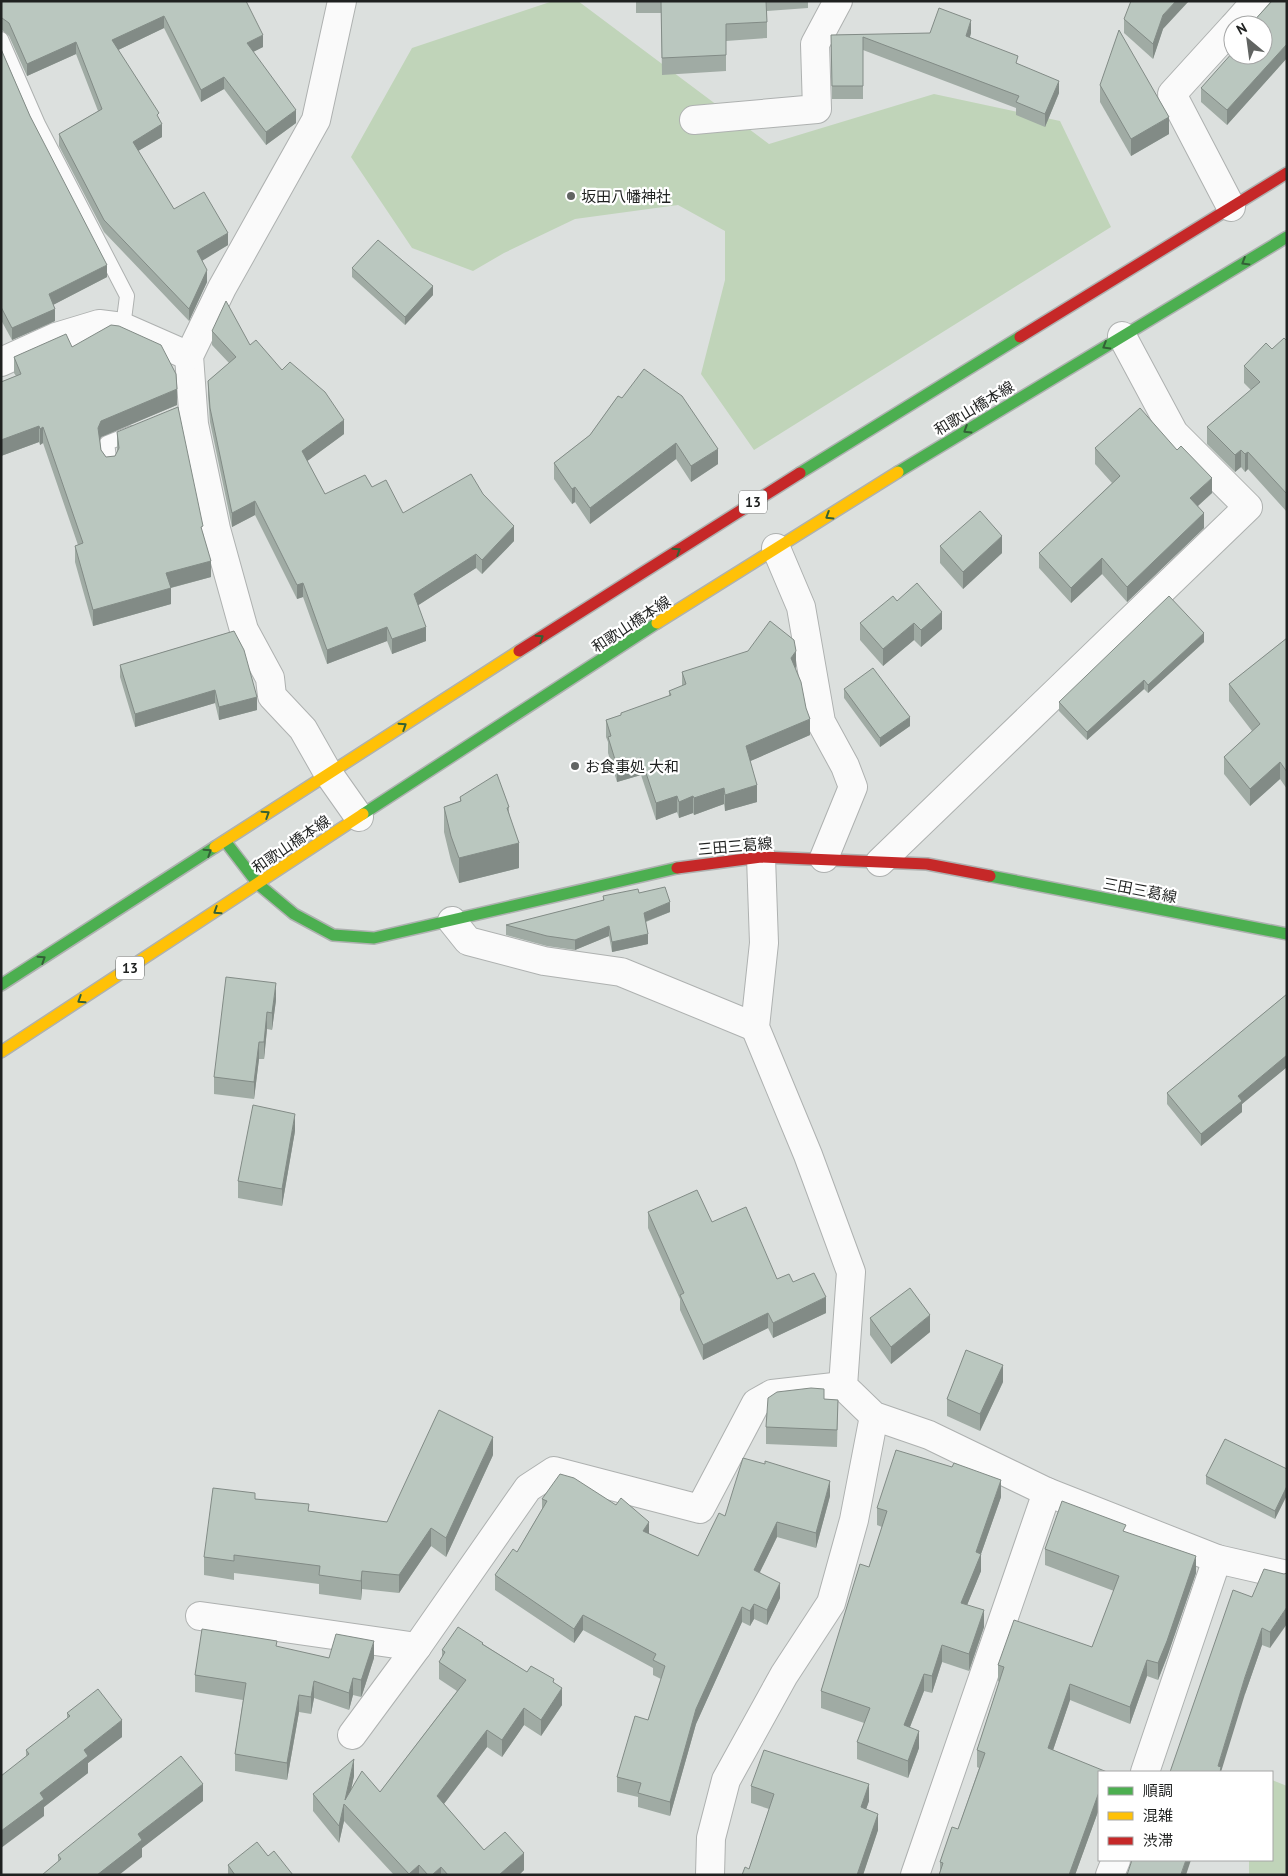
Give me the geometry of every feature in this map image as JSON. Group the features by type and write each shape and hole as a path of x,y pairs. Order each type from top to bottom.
{"main road":[{"name":"13","path":"1,985 226,841 328,773 753,502 1287,173"},
{"name":"和歌山橋本線","path":"1,1052 359,817 776,548 983,420 1287,237"},
{"name":"三田三葛線","path":"226,841 258,884 294,914 333,935 374,938 689,865 761,857 824,858 927,864 1287,934"}],"street":[{"path":"342,1 316,120 222,288 189,356 184,412 194,424 216,529 244,630 270,678 272,696 303,729 328,773 359,817"},
{"path":"694,120 817,109 815,44 838,1"},
{"path":"1244,15 1256,1"},
{"path":"1223,38 1172,94 1231,207"},
{"path":"1,362 56,337 99,324 123,327 189,356"},
{"path":"880,862 1248,507 1174,433 1122,336"},
{"path":"776,548 801,607 821,722 845,766 853,787 824,858"},
{"path":"761,857 764,943 755,1027 808,1155 851,1272 844,1386 874,1416 929,1435 1047,1492 1216,1559 1287,1575"},
{"path":"452,921 468,941 544,960 621,972 755,1027"},
{"path":"352,1735 417,1647 528,1488 554,1471 700,1509 756,1403 772,1394 844,1386"},
{"path":"710,1875 711,1838 726,1780 784,1675 830,1603 854,1520 874,1416"},
{"path":"915,1875 1047,1492"},
{"path":"1145,1771 1216,1559"},
{"path":"200,1616 417,1647"},
{"path":"1110,1875 1116,1861"}],"lane":[{"path":"1,39 38,124 127,296 123,327"},
{"path":"110,465 107,443 141,429"}],"green space":[{"path":"553,1 578,1 769,144 934,94 1060,121 1111,227 754,450 701,374 725,280 725,231 678,205 575,219 504,253 473,271 412,248 351,157 412,48"},
{"path":"1273,1780 1287,1786 1287,1875 1249,1875 1249,1861 1273,1861"}],"building":[{"path":"1,1 246,1 263,35 247,43 296,110 266,132 224,77 201,90 164,16 112,40 159,113 157,115 162,124 133,142 174,209 204,192 228,233 197,251 207,270 189,309 104,220 59,134 102,109 76,42 27,64 9,23 1,19"},
{"path":"661,1 766,1 767,22 726,24 726,55 662,58"},
{"path":"1131,1 1176,1 1163,15 1153,44 1124,19"},
{"path":"1272,1 1287,1 1287,44 1273,59 1273,15 1259,15"},
{"path":"939,8 971,20 966,36 1018,56 1016,63 1059,81 1045,114 1016,102 1019,96 863,37 863,86 832,86 831,35 930,33"},
{"path":"1119,30 1169,117 1131,139 1100,85"},
{"path":"1,49 30,116 107,265 49,294 55,309 12,328 1,307"},
{"path":"1223,63 1223,65 1268,65 1227,110 1201,88"},
{"path":"378,240 433,286 405,317 352,268"},
{"path":"226,301 250,345 256,340 282,370 290,362 325,392 344,420 302,451 325,494 365,475 372,487 386,480 403,513 471,474 483,494 514,526 482,560 476,554 414,594 426,627 392,639 387,627 327,650 303,583 297,585 255,501 232,513 210,408 208,381 236,357 212,331"},
{"path":"111,325 119,326 161,345 176,374 177,389 101,421 98,428 101,450 106,457 115,456 119,448 117,432 178,407 203,526 201,527 211,561 166,573 171,588 93,610 75,546 83,543 43,427 40,429 39,426 1,440 1,382 21,374 14,357 66,334 72,347"},
{"path":"1284,338 1287,341 1287,494 1248,452 1245,454 1241,450 1235,455 1207,427 1260,382 1244,366 1266,343 1272,349"},
{"path":"644,369 682,396 718,449 691,466 676,443 590,508 575,487 572,489 554,463 590,435 618,396 622,398"},
{"path":"1140,408 1177,450 1181,446 1212,478 1190,498 1204,513 1127,587 1102,558 1071,588 1039,553 1120,476 1095,448"},
{"path":"980,511 1002,536 963,572 940,546"},
{"path":"917,583 942,612 921,630 914,623 883,649 860,623 893,596 897,601"},
{"path":"1169,596 1204,633 1148,685 1144,680 1087,732 1059,702"},
{"path":"770,621 794,640 796,651 791,658 801,682 810,719 746,746 757,785 725,795 724,788 694,798 693,796 679,802 677,796 656,803 641,758 617,766 608,737 611,736 606,720 671,695 669,691 686,684 682,672 748,651"},
{"path":"234,631 244,650 257,697 219,707 215,690 135,714 120,665"},
{"path":"1287,638 1287,772 1280,762 1250,789 1224,757 1260,724 1229,684"},
{"path":"873,668 910,717 880,738 844,689"},
{"path":"497,774 519,843 459,858 444,807 461,801 460,797"},
{"path":"665,887 670,902 644,913 648,934 612,942 609,926 575,940 547,936 506,925 604,900 603,896 638,889 639,893"},
{"path":"226,977 276,983 272,1013 267,1012 264,1042 259,1042 254,1082 214,1077"},
{"path":"1287,994 1287,1055 1238,1096 1242,1101 1201,1134 1167,1093"},
{"path":"253,1105 295,1114 282,1189 238,1181"},
{"path":"697,1190 712,1222 746,1207 777,1279 789,1274 793,1282 814,1273 826,1297 773,1323 768,1313 703,1345 680,1295 684,1293 648,1212"},
{"path":"910,1288 930,1315 891,1347 870,1318"},
{"path":"966,1350 1003,1365 980,1414 947,1399"},
{"path":"811,1388 824,1389 824,1399 838,1400 837,1430 766,1427 768,1398 777,1392"},
{"path":"439,1410 493,1437 446,1538 431,1528 399,1575 362,1571 361,1581 319,1575 320,1566 234,1555 234,1561 204,1557 213,1488 255,1493 255,1499 309,1504 308,1511 387,1522"},
{"path":"1225,1439 1287,1469 1287,1486 1275,1511 1206,1476"},
{"path":"896,1450 952,1467 954,1463 1001,1480 976,1552 981,1554 961,1603 984,1610 969,1654 942,1645 932,1676 924,1674 904,1725 919,1731 908,1761 857,1742 870,1708 821,1691 860,1564 869,1567 887,1511 877,1508"},
{"path":"743,1458 765,1464 765,1461 830,1481 816,1533 777,1522 754,1570 780,1583 767,1610 754,1604 750,1611 742,1607 696,1709 670,1802 638,1793 641,1783 617,1777 635,1716 648,1720 665,1666 653,1660 656,1654 583,1615 574,1629 495,1575 513,1549 517,1552 547,1501 542,1499 560,1474 574,1478 616,1505 621,1498 649,1522 643,1531 698,1556 719,1513 725,1516"},
{"path":"1062,1501 1126,1525 1123,1531 1196,1556 1158,1663 1147,1660 1130,1707 1070,1684 1048,1748 1105,1771 1098,1771 1098,1795 1069,1875 939,1875 943,1863 940,1862 952,1827 958,1829 985,1753 977,1750 1004,1667 998,1665 1014,1620 1092,1647 1119,1576 1045,1549"},
{"path":"1264,1569 1287,1573 1287,1607 1270,1632 1262,1628 1218,1766 1221,1767 1220,1771 1170,1771 1233,1590 1252,1597"},
{"path":"458,1627 527,1672 531,1666 554,1679 553,1682 562,1688 541,1720 524,1708 502,1740 487,1730 437,1796 484,1850 505,1832 524,1853 499,1875 448,1875 441,1867 432,1875 428,1875 419,1865 409,1874 344,1804 339,1826 313,1794 354,1759 345,1800 362,1771 380,1792 466,1680 439,1662 445,1652 442,1650"},
{"path":"202,1629 277,1641 276,1646 329,1658 336,1634 374,1641 362,1678 361,1680 353,1678 349,1693 314,1681 311,1697 299,1695 287,1763 235,1754 246,1683 195,1675"},
{"path":"98,1689 122,1720 84,1750 88,1756 40,1793 44,1799 1,1831 1,1776 29,1754 26,1750 70,1716 67,1713"},
{"path":"764,1750 869,1784 861,1807 878,1814 857,1875 742,1875 745,1867 749,1869 774,1794 751,1786"},
{"path":"181,1756 203,1784 138,1834 142,1840 97,1875 42,1875 61,1859 58,1855"},
{"path":"257,1842 268,1856 274,1851 293,1875 235,1875 228,1865"},
{"path":"1132,1861 1186,1861 1181,1874 1183,1875 1127,1875"}],"traffic: fast":[{"path":"898,472 1287,237"},
{"path":"800,473 1020,337"},
{"path":"363,814 657,623"},
{"path":"225,841 258,884 294,914 333,935 374,938 677,868"},
{"path":"1,985 215,847"},
{"path":"990,876 1287,934"}],"traffic: slow":[{"path":"657,623 898,472"},
{"path":"215,847 519,651"},
{"path":"1,1052 363,814"}],"traffic: jam":[{"path":"1020,337 1287,173"},
{"path":"519,651 800,473"},
{"path":"677,868 761,857 927,864 990,876"}],"place":[{"name":"坂田八幡神社","path":"571,196"},
{"name":"お食事処 大和","path":"575,766"}]}
